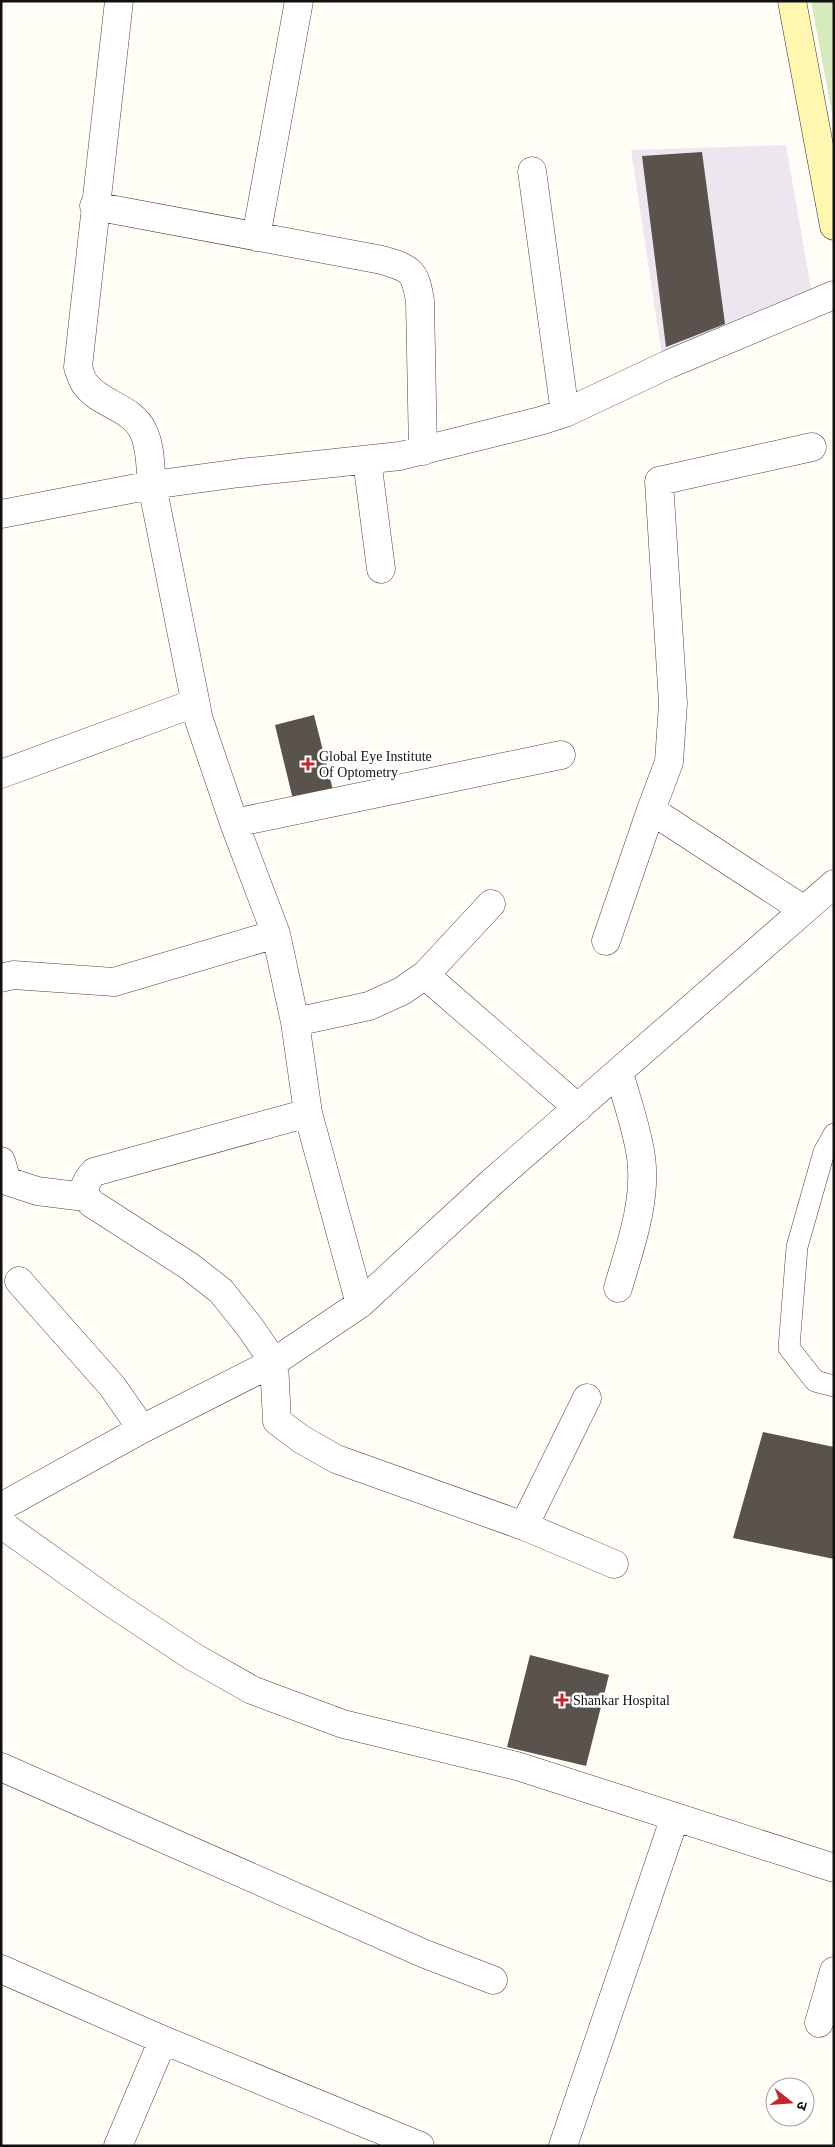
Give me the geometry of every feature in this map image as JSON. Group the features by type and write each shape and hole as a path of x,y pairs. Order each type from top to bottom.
{"street":[{"path":"119,1 94,206 78,367 85,385 96,396 130,414 143,430 148,446 152,485 195,703 234,823 276,934 295,1022 308,1113 360,1304"},
{"path":"256,236 299,1"},
{"path":"792,1 834,226"},
{"path":"532,172 565,413"},
{"path":"94,206 382,260 406,267 417,281 420,301 423,451"},
{"path":"1,514 152,485 367,460 423,451 565,413 669,364 834,295"},
{"path":"606,941 669,762 673,703 659,481 812,447"},
{"path":"367,460 381,569"},
{"path":"1,774 195,703"},
{"path":"234,823 561,755"},
{"path":"651,810 804,910"},
{"path":"1,1507 142,1429 274,1362 360,1304 491,1183 834,884"},
{"path":"295,1022 369,1006 402,990 425,975 491,904"},
{"path":"1,978 13,975 114,982 276,934"},
{"path":"425,975 578,1108"},
{"path":"618,1288 637,1220 642,1184 641,1157 619,1072"},
{"path":"308,1113 94,1172 87,1179 84,1189 86,1197 91,1204 188,1266 221,1292 250,1326 274,1362 277,1421 301,1439 336,1459 524,1526 614,1564"},
{"path":"1,1161 7,1181 38,1190 86,1197"},
{"path":"19,1280 112,1386 142,1429"},
{"path":"524,1526 587,1398"},
{"path":"1,1524 109,1601 192,1656 252,1690 343,1724 517,1766 834,1868"},
{"path":"1,1767 425,1954 493,1980"},
{"path":"563,2146 675,1817"},
{"path":"1,1969 163,2040 420,2146"},
{"path":"819,2023 834,1971"},
{"path":"118,2146 163,2040"}],"lane":[{"path":"834,1134 824,1152 797,1246 789,1348 815,1380 834,1386"}],"shaded area":[{"path":"786,145 812,294 662,356 631,150"}],"green space":[{"path":"811,1 834,1 834,124"}],"building":[{"path":"702,152 725,324 666,347 642,156"},
{"path":"314,715 335,798 295,808 275,725"},
{"path":"763,1432 834,1447 834,1559 733,1538"},
{"path":"530,1655 609,1675 586,1766 507,1747"}],"place":[{"name":"Global Eye Institute Of Optometry","path":"308,764"},
{"name":"Shankar Hospital","path":"562,1700"}]}
